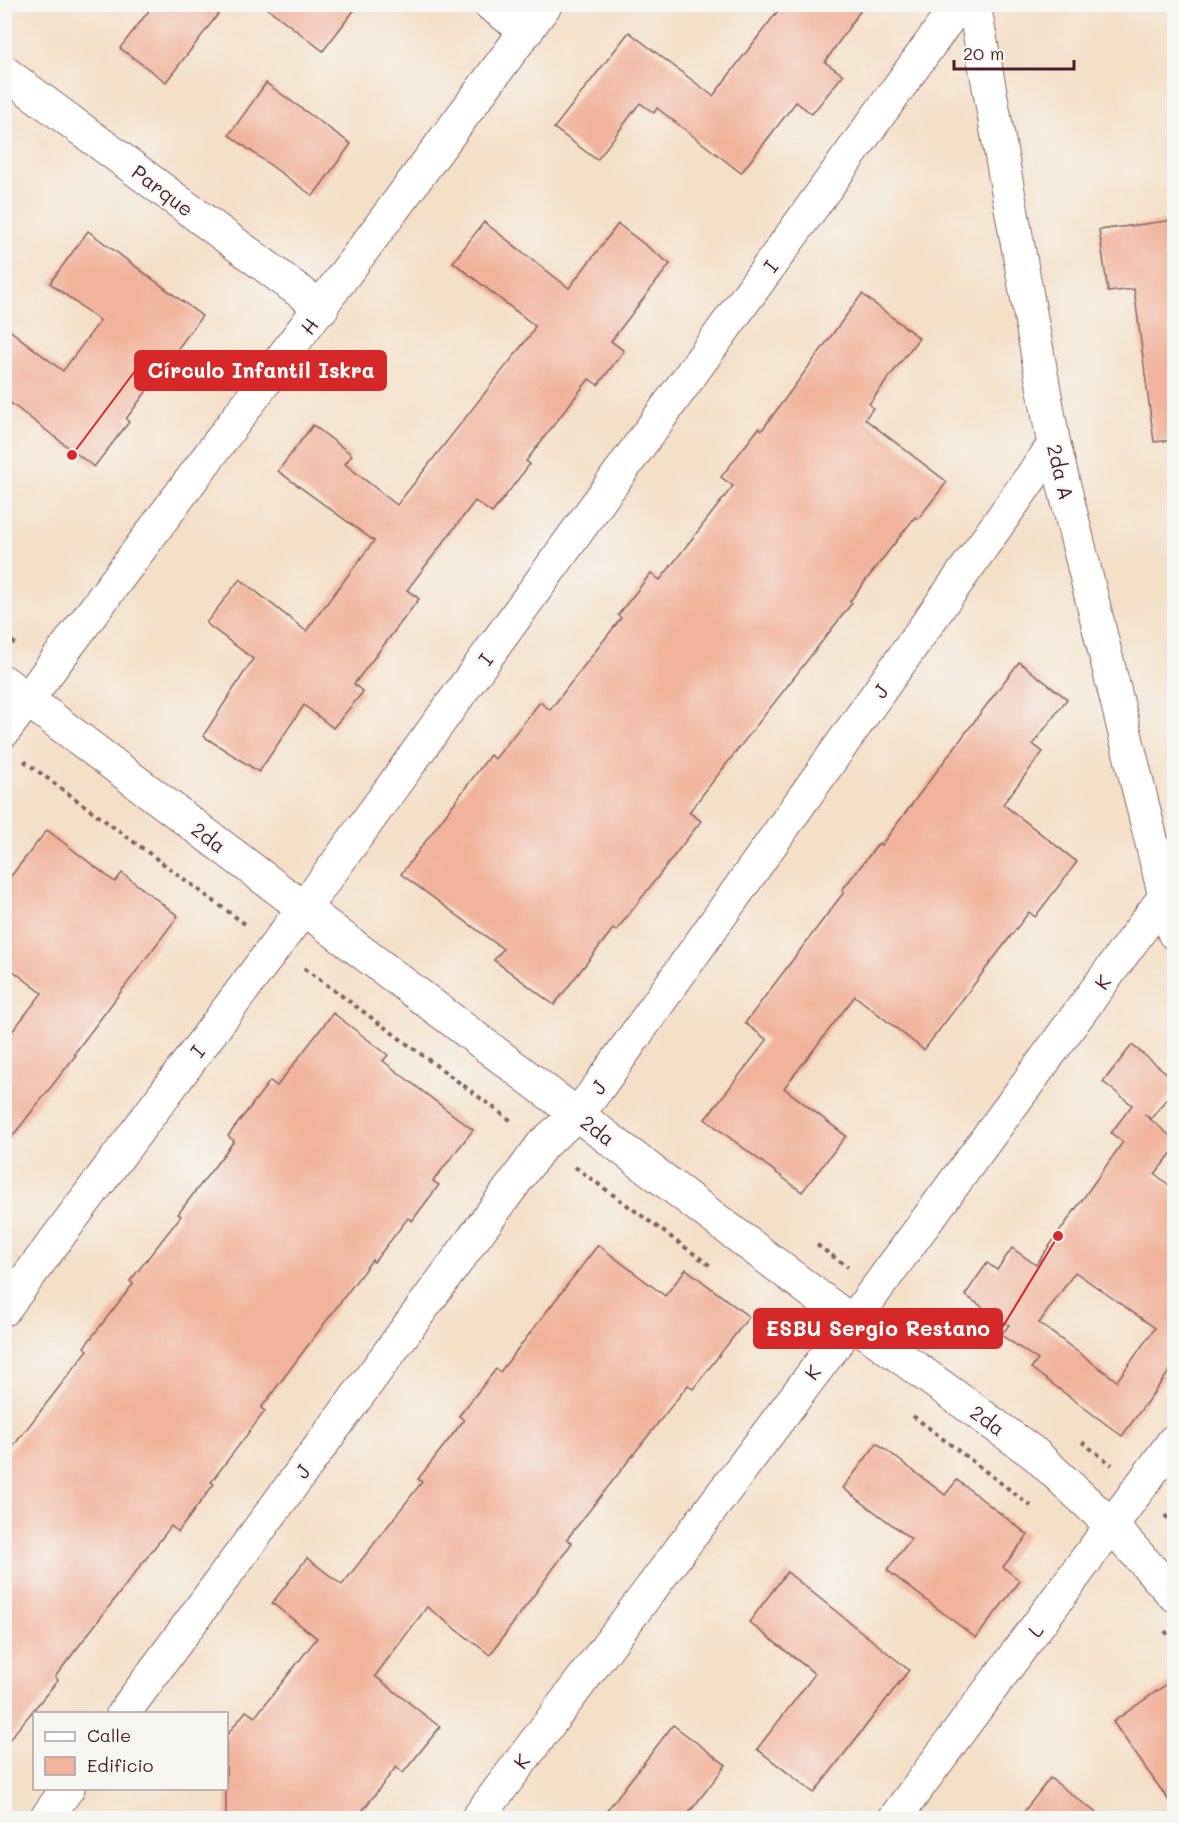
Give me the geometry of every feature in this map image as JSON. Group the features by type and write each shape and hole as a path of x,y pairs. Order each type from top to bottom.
{"street":[{"path":"490,4 527,31"},
{"name":"H","path":"4,731 16,691 322,308 546,4"},
{"name":"I","path":"4,1309 303,909 959,4"},
{"name":"2da A","path":"974,4 1054,445 1174,933"},
{"name":"Parque","path":"9,85 322,308"},
{"name":"J","path":"124,1712 543,1144 578,1114 1054,445"},
{"name":"2da","path":"16,691 852,1322 1035,1454 1111,1526 1174,1595"},
{"name":"K","path":"478,1818 852,1322 1166,895"},
{"name":"L","path":"895,1818 1174,1441"},
{"path":"46,1818 67,1790"}],"path":[{"path":"23,760 714,1269"},
{"path":"903,1409 1036,1509"},
{"path":"1160,1625 1174,1642"}],"building":[{"path":"154,4 226,4 166,82 120,48"},
{"path":"262,4 359,4 323,51"},
{"path":"783,4 865,4 825,62 843,75 812,114 796,102 741,173 657,108 654,113 640,103 597,160 554,128 629,32 713,96"},
{"path":"266,83 351,144 313,196 229,135"},
{"path":"1174,220 1174,440 1154,442 1134,289 1108,292 1099,230"},
{"path":"484,222 569,288 618,224 670,264 611,341 624,351 598,385 589,379 526,461 530,464 492,513 475,501 407,590 419,599 354,684 363,692 333,728 304,705 259,772 203,736 253,659 206,623 240,579 306,631 374,541 278,471 313,425 352,455 345,464 397,505 531,334 535,326 453,262"},
{"path":"88,231 202,316 126,419 129,422 94,467 4,398 4,326 63,371 100,321 50,283"},
{"path":"862,294 919,338 869,404 873,408 865,419 947,482 918,519 915,517 850,601 852,603 689,812 701,821 616,931 613,929 554,1005 494,960 503,949 401,874 490,755 495,759 540,702 550,710 621,618 618,615 651,573 660,580 733,486 721,477 759,428 762,430"},
{"path":"1019,662 1067,699 1033,744 1043,752 1003,804 1077,862 1035,917 1029,912 924,1050 855,996 784,1088 846,1136 802,1192 705,1119 767,1040 745,1023 844,892 842,890 879,843 881,845"},
{"path":"47,830 115,882 122,873 178,916 74,1054 76,1055 4,1147 4,1042 42,993 4,964 4,885"},
{"path":"333,1013 388,1055 383,1061 473,1130 433,1181 439,1185 412,1221 408,1218 374,1262 372,1260 261,1408 265,1411 211,1482 214,1484 178,1532 171,1526 55,1677 58,1680 4,1746 4,1458 88,1350 84,1347 133,1284 130,1281 181,1216 178,1214 234,1141 228,1136 270,1081 277,1086"},
{"path":"1132,1045 1174,1079 1174,1089 1151,1119 1144,1114 1174,1139 1174,1150 1155,1174 1174,1189 1174,1365 1122,1436 1031,1368 1038,1360 1001,1335 1009,1325 965,1295 987,1263 997,1270 1012,1248 1036,1265 1123,1142 1111,1133 1132,1105 1103,1082","holes":["1075,1272 1155,1328 1117,1381 1039,1323"]},
{"path":"598,1245 665,1296 686,1269 749,1317 693,1389 688,1385 567,1539 572,1543 490,1655 427,1607 375,1676 440,1727 403,1773 396,1767 357,1818 226,1818 228,1734 246,1711 255,1717 317,1638 272,1603 307,1558 342,1585 422,1482 418,1479 464,1420 459,1416 496,1369 500,1372"},
{"path":"877,1443 945,1495 957,1480 1028,1535 1003,1567 1020,1581 976,1638 887,1570 911,1539 843,1488"},
{"path":"787,1572 909,1670 814,1793 757,1749 815,1674 749,1622"},
{"path":"1174,1679 1174,1808 1113,1722"},
{"path":"673,1725 726,1765 685,1818 601,1818"},
{"path":"1050,1778 1103,1818 1019,1818"}],"place":[{"name":"Círculo Infantil Iskra","path":"72,455"},
{"name":"ESBU Sergio Restano","path":"1058,1236"}]}
